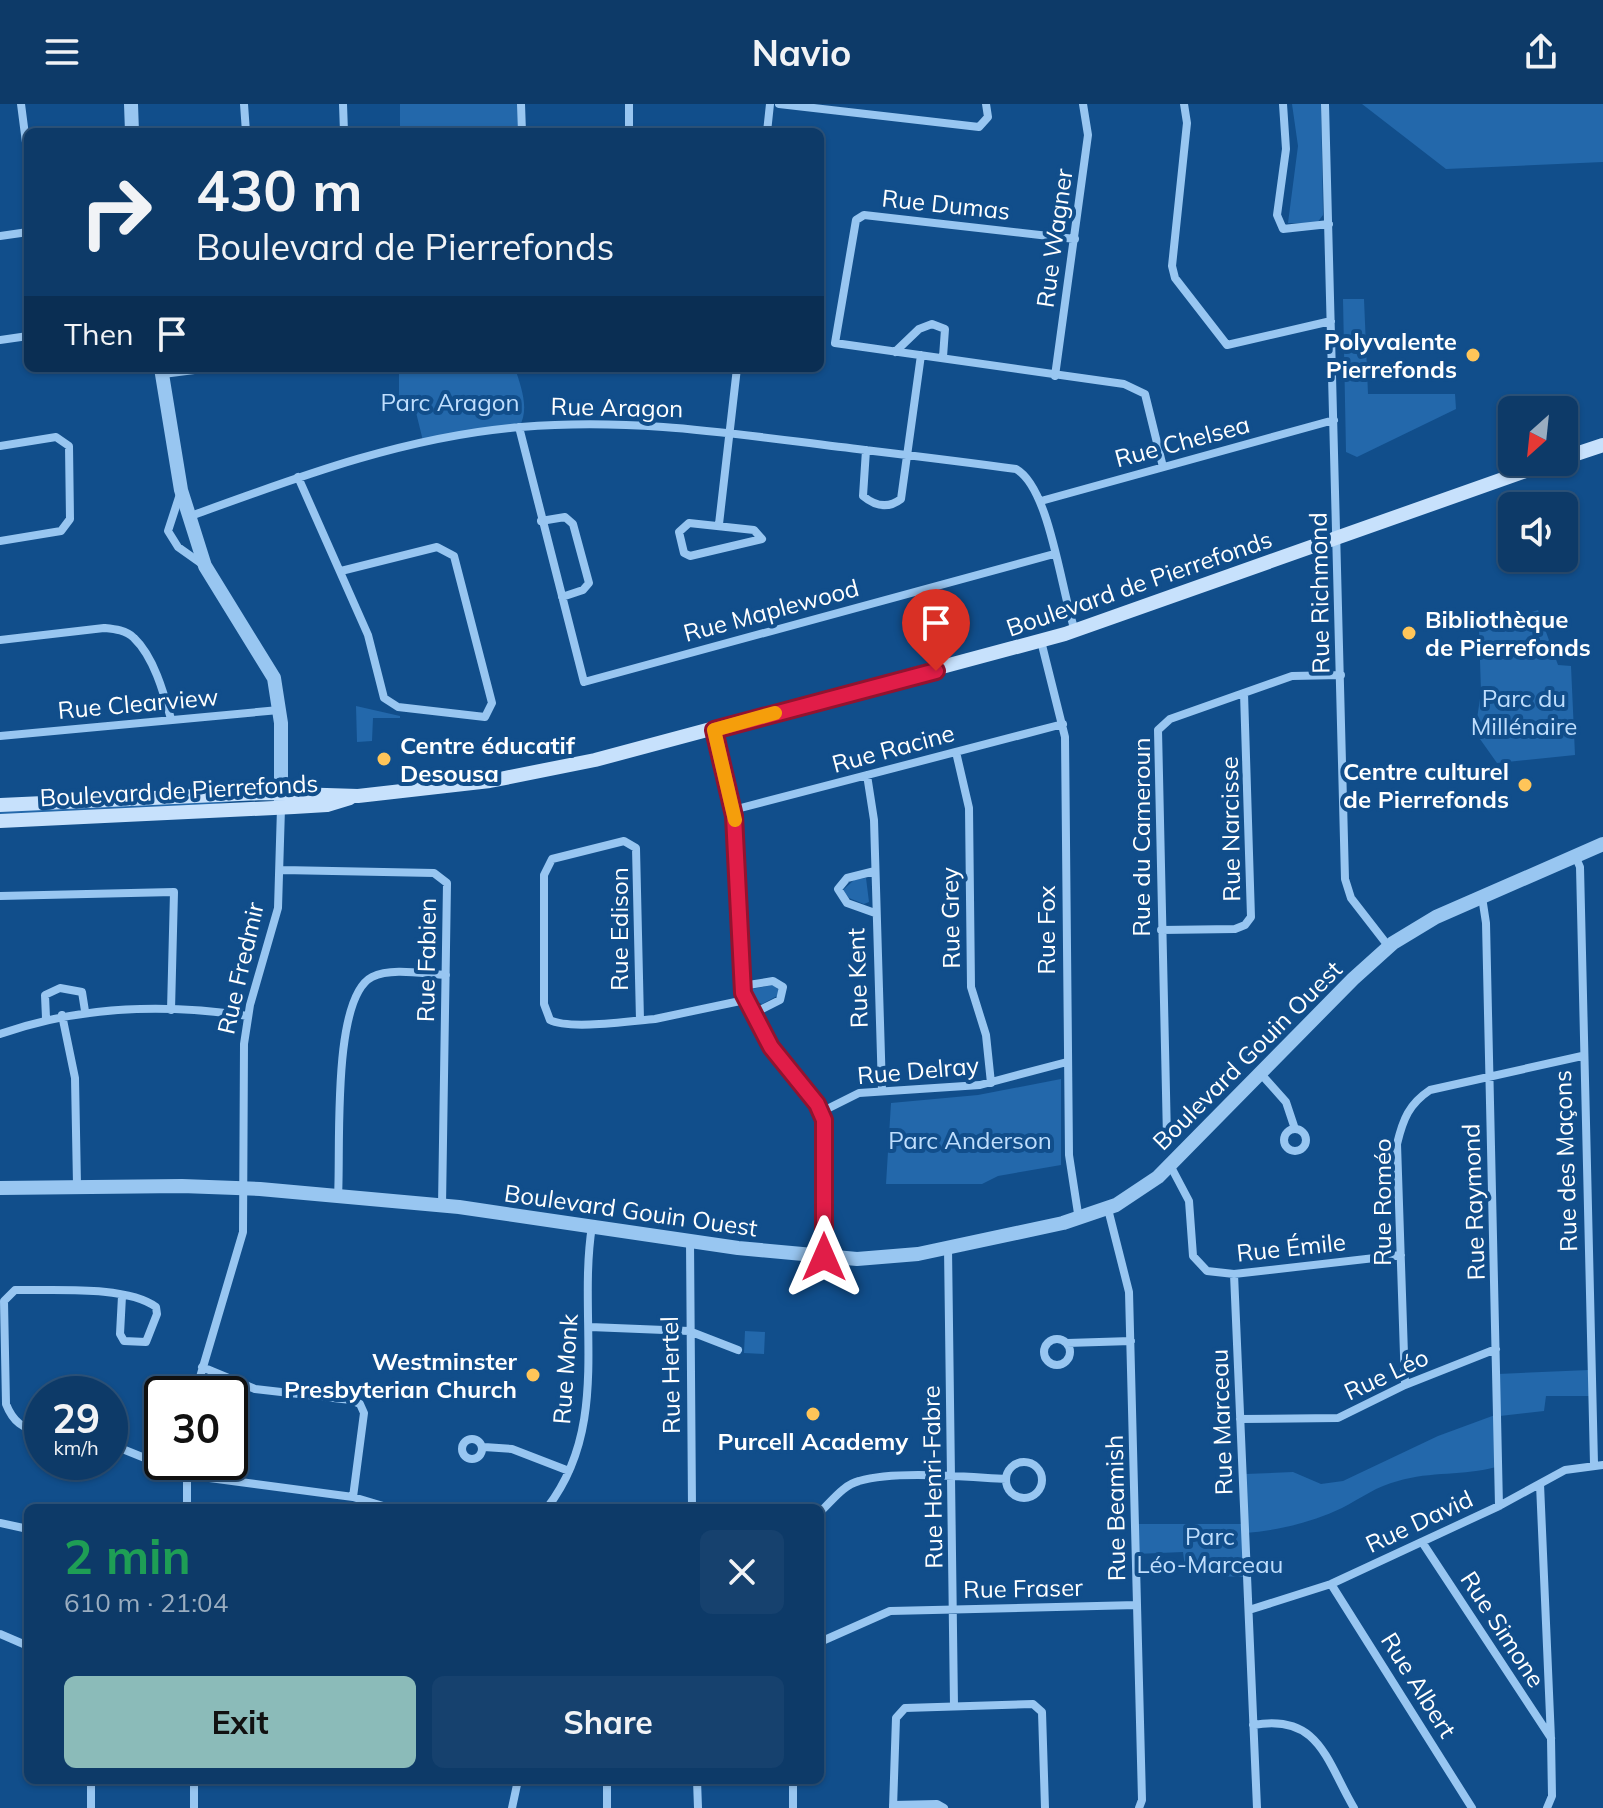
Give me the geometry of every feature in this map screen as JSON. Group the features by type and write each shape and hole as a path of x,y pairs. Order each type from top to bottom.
{"main road":[{"path":"1578,453 1603,445"},
{"name":"Boulevard de Pierrefonds","path":"0,821 358,796 543,771 714,730 1075,631 1511,476"},
{"name":"Boulevard de Pierrefonds","path":"0,805 281,801"}],"street":[{"path":"21,104 24,128"},
{"path":"131,104 132,128"},
{"path":"244,104 246,128"},
{"path":"343,104 344,128"},
{"path":"521,104 522,128"},
{"path":"629,104 629,128"},
{"path":"767,128 770,104"},
{"path":"779,104 865,108 979,127 988,117 986,104"},
{"name":"Rue Wagner","path":"1055,376 1088,135 1083,104"},
{"path":"1184,104 1187,123 1172,266 1175,278 1227,345 1331,321"},
{"path":"1283,104 1286,149 1279,224 1283,229 1329,224"},
{"name":"Rue Richmond","path":"1325,104 1346,883 1351,898 1389,947"},
{"name":"Rue Dumas","path":"1075,239 864,215 856,220 835,343 1124,384 1145,394 1163,467"},
{"path":"0,236 24,233"},
{"path":"895,352 919,329 932,324 945,329 943,357"},
{"path":"0,340 24,337"},
{"path":"866,450 863,496 873,504 892,505 901,499 910,454 921,355"},
{"name":"Rue Fredmir","path":"162,372 188,518 205,566 269,664 279,710 282,870 275,925 248,1016 243,1068 244,1188 238,1258 200,1376"},
{"path":"719,524 737,372"},
{"name":"Rue Chelsea","path":"1041,501 1334,420"},
{"name":"Rue Aragon","path":"188,518 298,477 469,434 519,427 632,422 730,431 1016,469 1027,476 1041,501 1075,631"},
{"name":"Rue Maplewood","path":"519,427 584,682 1054,554"},
{"path":"0,446 56,437 64,439 69,446 70,519 61,531 0,541"},
{"path":"298,477 368,635 384,698 398,707 432,714 485,717 492,703 454,556 437,547 341,571"},
{"name":"Rue Fredmir","path":"181,490 168,531 178,547 205,566"},
{"path":"541,521 565,517 573,524 577,538 589,583 583,590 562,597"},
{"path":"719,524 754,530 762,539 720,552 690,556 684,553 679,532 683,525 719,524"},
{"path":"0,640 104,628 121,630 134,638 146,656 164,694 171,719"},
{"name":"Rue Fox","path":"1041,641 1063,724 1070,1169 1079,1220"},
{"name":"Rue du Cameroun","path":"1167,1138 1157,734 1166,721 1292,676 1341,675"},
{"name":"Rue Narcisse","path":"1161,930 1235,929 1245,925 1251,917 1244,693"},
{"name":"Rue Clearview","path":"0,736 279,710"},
{"name":"Rue Racine","path":"733,810 1063,724"},
{"path":"714,730 733,810 745,1000 776,1054 821,1112 824,1257"},
{"name":"Rue Grey","path":"956,752 969,804 971,987 986,1035 991,1083"},
{"name":"Rue Kent","path":"867,775 874,820 882,1090"},
{"name":"Rue Edison","path":"640,1020 636,848 624,841 552,859 544,871 546,1015 560,1024 640,1020 690,1014 745,1000"},
{"name":"Boulevard Gouin Ouest","path":"0,1188 77,1185 244,1188 442,1206 824,1257 880,1259 1079,1220 1135,1194 1170,1165 1389,947 1429,921 1603,844"},
{"name":"Rue des Maçons","path":"1576,858 1580,867 1582,1056 1599,1465"},
{"name":"Rue Fabien","path":"282,870 434,873 447,883 442,1206"},
{"name":"Rue Kent","path":"875,871 847,878 838,889 847,903 875,913"},
{"path":"0,896 174,892 171,1010"},
{"name":"Rue Raymond","path":"1482,897 1486,923 1499,1506"},
{"path":"338,1196 342,1043 358,989 373,976 391,972 446,975"},
{"path":"742,986 773,981 783,987 780,1000 752,1014"},
{"path":"46,1018 45,995 60,988 82,992 85,1011"},
{"path":"0,1034 46,1018 85,1011 171,1010 248,1016"},
{"path":"62,1015 75,1078 77,1185"},
{"name":"Rue Roméo","path":"1405,1385 1397,1144 1404,1118 1415,1100 1430,1090 1489,1074 1582,1056"},
{"name":"Rue Delray","path":"821,1112 854,1094 991,1083 1067,1062"},
{"path":"1261,1074 1286,1102 1295,1129"},
{"name":"Rue Émile","path":"1170,1165 1189,1201 1193,1256 1207,1271 1234,1274 1401,1255"},
{"name":"Rue Beamish","path":"1108,1209 1129,1292 1139,1808"},
{"name":"Rue Monk","path":"549,1504 569,1471 588,1402 592,1225"},
{"name":"Rue Hertel","path":"690,1241 692,1504"},
{"name":"Rue Henri-Fabre","path":"948,1248 954,1706"},
{"name":"Rue Marceau","path":"1234,1274 1257,1808"},
{"path":"24,1428 11,1417 6,1404 4,1301 15,1290 84,1291 122,1296 156,1307 157,1314 146,1342 124,1341 120,1334 122,1296"},
{"path":"590,1327 689,1331 738,1350"},
{"path":"1067,1343 1131,1341"},
{"name":"Rue Léo","path":"1240,1419 1338,1418 1405,1385 1496,1349"},
{"path":"202,1367 255,1389 351,1400 360,1404 364,1413 353,1497"},
{"path":"484,1447 512,1449 569,1471"},
{"path":"1026,1462 1040,1472 1042,1483 1036,1493 1025,1498 1009,1491 1006,1479 1014,1465 1026,1462"},
{"name":"Rue David","path":"1249,1610 1331,1584 1499,1506 1565,1470 1599,1465"},
{"path":"824,1508 846,1487 860,1480 952,1476 1006,1479"},
{"path":"187,1480 187,1504"},
{"path":"225,1480 353,1497 377,1504"},
{"path":"1540,1484 1551,1739 1552,1796 1547,1808"},
{"path":"0,1523 24,1528"},
{"name":"Rue Simone","path":"1422,1542 1551,1739"},
{"name":"Rue Albert","path":"1331,1584 1472,1808"},
{"name":"Rue Fraser","path":"824,1640 890,1611 1137,1605"},
{"path":"0,1634 24,1644"},
{"path":"944,1808 937,1804 893,1806 896,1718 905,1708 1039,1707 1042,1712 1045,1808"},
{"path":"1253,1725 1289,1722 1311,1733 1354,1808"},
{"path":"91,1784 91,1808"},
{"path":"194,1784 194,1808"},
{"path":"512,1808 517,1784"},
{"path":"607,1784 607,1808"},
{"path":"697,1784 698,1808"},
{"path":"793,1784 793,1808"}],"green space":[{"path":"400,104 521,104 522,128 400,128"},
{"path":"1292,104 1321,104 1323,215 1317,223 1288,223 1298,146"},
{"path":"1362,104 1603,104 1603,162 1446,169"},
{"path":"1343,299 1364,299 1368,394 1455,394 1456,409 1357,457 1346,452"},
{"name":"Parc Aragon","path":"399,372 516,372 524,413 519,427 424,445 412,396 399,400"},
{"name":"Parc du Millénaire","path":"1538,610 1558,665 1571,666 1575,755 1497,763 1475,732 1481,692 1479,630"},
{"path":"356,706 400,718 373,718 372,741 357,742"},
{"path":"235,801 202,806 0,816 0,811"},
{"path":"866,878 869,902 864,904 849,898 843,890 854,880"},
{"path":"773,985 779,990 777,996 762,1004 753,1000 752,989"},
{"name":"Parc Anderson","path":"1061,1079 1061,1165 998,1176 982,1184 886,1184 891,1103 978,1095"},
{"path":"745,1331 765,1332 764,1354 744,1353"},
{"path":"1589,1370 1589,1396 1546,1396 1544,1411 1500,1416 1498,1374"},
{"name":"Parc Léo-Marceau","path":"1495,1415 1496,1467 1390,1483 1318,1518 1283,1528 1245,1533 1245,1474 1293,1472 1321,1484 1343,1481 1438,1436"},
{"name":"Parc Léo-Marceau","path":"1135,1524 1243,1524 1245,1577 1186,1575 1183,1552 1136,1554"}],"slow traffic":[{"path":"735,820 714,730 775,713"}],"place":[{"name":"Polyvalente Pierrefonds","path":"1473,355"},
{"name":"Bibliothèque de Pierrefonds","path":"1409,633"},
{"name":"Centre éducatif Desousa","path":"384,759"},
{"name":"Centre culturel de Pierrefonds","path":"1525,785"},
{"name":"Westminster Presbyterian Church","path":"533,1375"},
{"name":"Purcell Academy","path":"813,1414"}],"route":[{"path":"824,1257 824,1120 817,1104 771,1047 743,993 738,950 734,816 714,730 936,671"}]}
